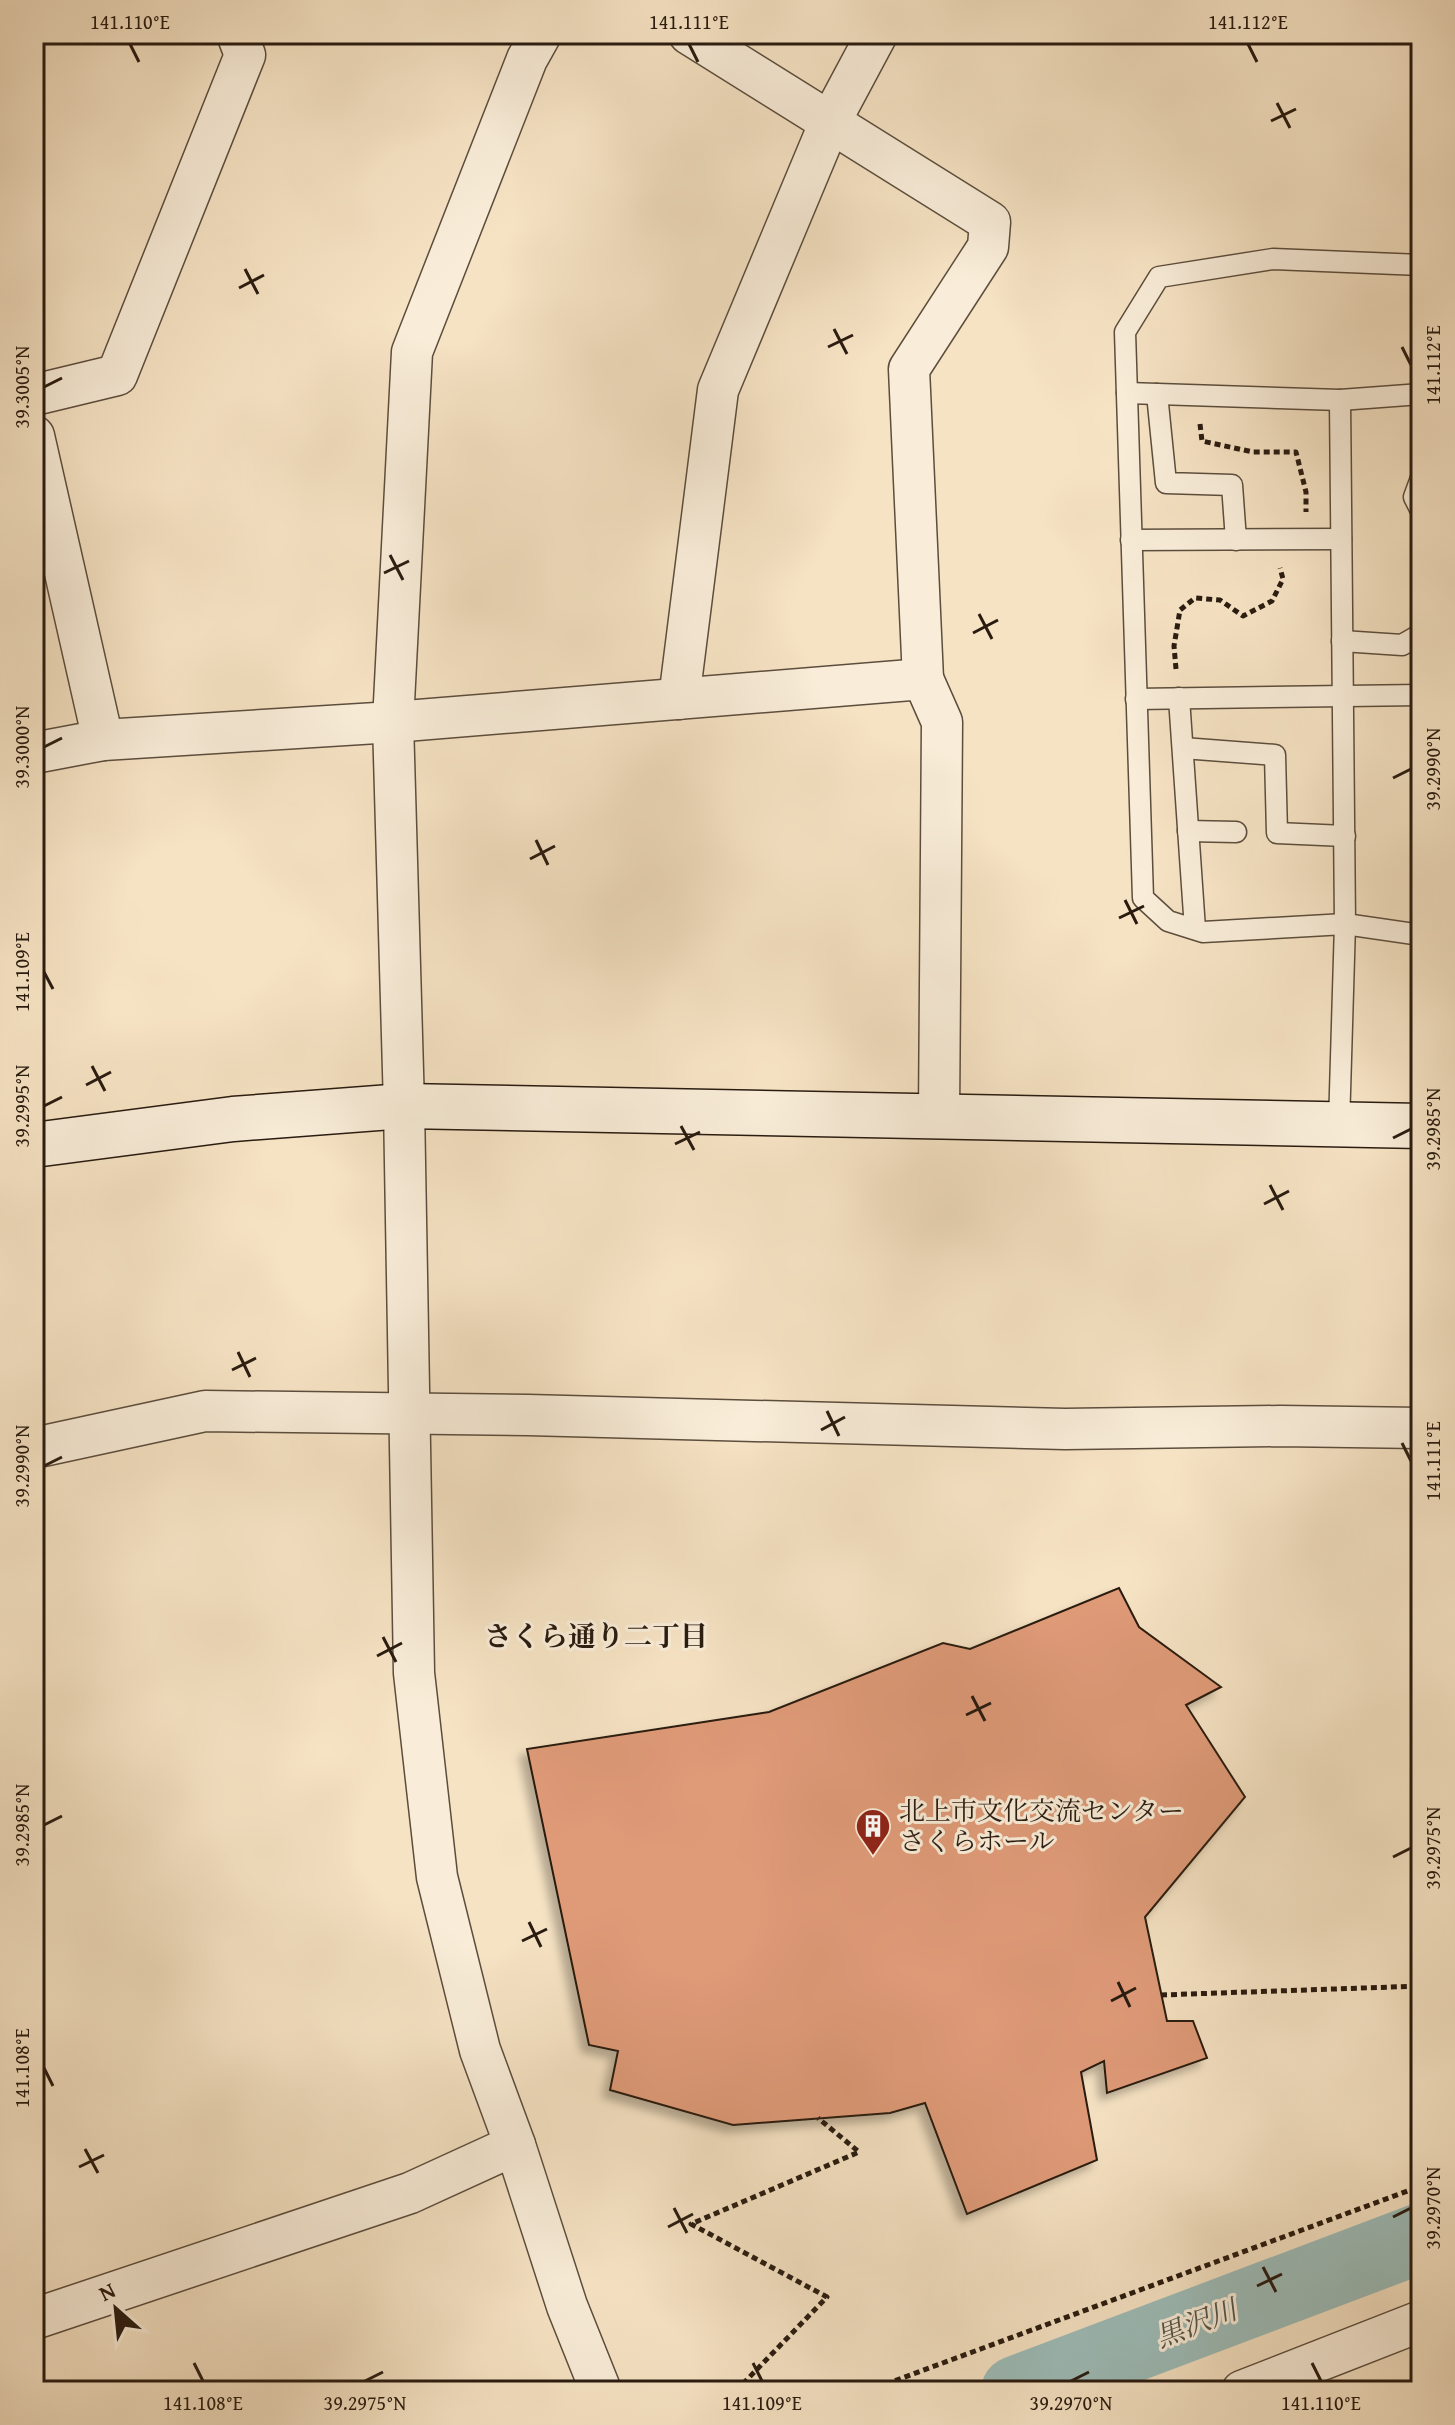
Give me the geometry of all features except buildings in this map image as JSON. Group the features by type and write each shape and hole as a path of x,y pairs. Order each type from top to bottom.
{"street":[{"path":"34,395 117,375 245,55 237,34"},
{"path":"541,34 527,59 412,352 393,722 404,1106 414,1673 437,1877 480,2050 515,2145 567,2306 601,2391"},
{"path":"689,34 990,222 988,247 909,369 923,679 942,722 939,1117"},
{"path":"679,699 718,390 830,122 877,34"},
{"path":"34,436 103,740"},
{"path":"34,753 103,740 393,722 923,679"},
{"path":"34,1145 233,1119 404,1106 1421,1126"},
{"path":"34,1448 205,1411 1065,1429 1421,1428"},
{"path":"34,2319 410,2193 515,2145"},
{"path":"1242,2391 1284,2384 1421,2321"}],"lane":[{"path":"1421,265 1273,259 1159,277 1125,332 1143,898 1168,921 1203,932 1345,924 1421,935"},
{"path":"1127,393 1340,400 1421,394"},
{"path":"1157,394 1166,483 1232,485 1236,540"},
{"path":"1339,1125 1345,924 1340,400"},
{"path":"1421,478 1414,497 1421,511"},
{"path":"1131,540 1341,539"},
{"path":"1342,641 1402,645 1421,634"},
{"path":"1136,699 1421,695"},
{"path":"1179,698 1195,929"},
{"path":"1183,748 1275,755 1277,833 1345,836"},
{"path":"1188,831 1236,832"}],"path":[{"path":"1197,395 1202,441 1253,452 1296,452 1306,492 1305,539"},
{"path":"1179,698 1174,646 1180,610 1195,598 1220,600 1243,616 1272,601 1283,579 1272,540"},
{"path":"1161,1995 1421,1986"},
{"path":"736,2391 827,2297 691,2224 859,2152 818,2118"},
{"path":"867,2391 1421,2186"}],"waterway":[{"name":"黒沢川","path":"1016,2391 1421,2238"}],"place":[{"name":"北上市文化交流センター さくらホール","path":"873,1857"}],"district":[{"name":"さくら通り二丁目","path":"596,1636"}]}
